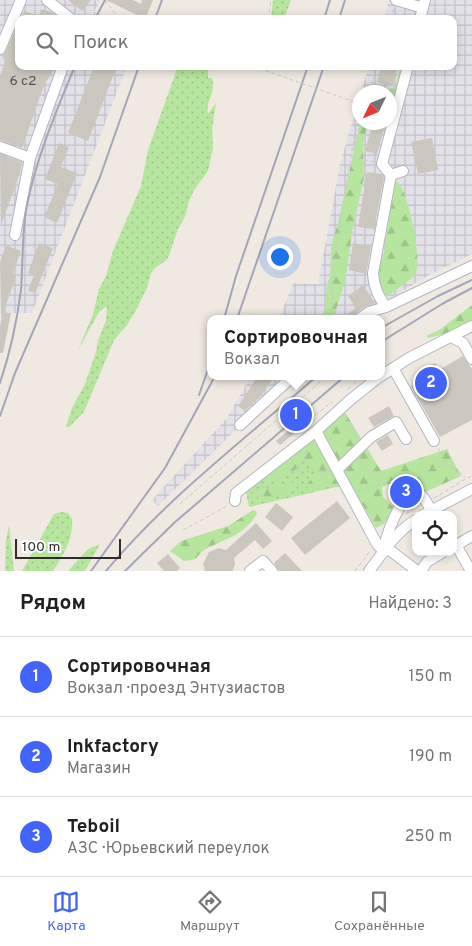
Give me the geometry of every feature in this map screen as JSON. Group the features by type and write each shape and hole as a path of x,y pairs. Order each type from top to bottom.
{"street":[{"path":"0,49 21,0"},
{"path":"47,0 66,15"},
{"path":"396,0 424,4"},
{"path":"15,235 30,158 62,70"},
{"path":"386,307 378,296 374,285 373,273 391,175 382,164 407,70"},
{"path":"0,147 30,158"},
{"path":"391,175 402,171"},
{"path":"365,315 386,307 472,266"},
{"path":"385,373 472,326"},
{"path":"451,337 463,343 472,359"},
{"path":"393,368 434,442"},
{"path":"240,425 289,380"},
{"path":"235,501 236,494 316,431 375,380"},
{"path":"338,471 371,437 396,422 406,439"},
{"path":"316,431 377,544 420,571 427,562 437,556"},
{"path":"385,550 387,533 401,498 406,492 414,490 421,495 427,511"},
{"path":"429,511 471,492"},
{"path":"369,571 385,550 412,522"},
{"path":"457,545 472,536"},
{"path":"457,549 472,571"},
{"path":"250,571 264,561 272,571"}],"path":[{"path":"106,0 116,15"},
{"path":"269,15 271,0"},
{"path":"392,15 396,0"},
{"path":"372,85 376,70"},
{"path":"266,71 352,101"},
{"path":"330,315 335,256 356,130"},
{"path":"351,157 359,130"},
{"path":"351,157 382,164"},
{"path":"339,231 380,238"},
{"path":"180,504 322,380"},
{"path":"348,389 356,382"},
{"path":"300,427 314,414 316,416 332,402"},
{"path":"341,408 363,445"},
{"path":"307,421 309,424 316,418"},
{"path":"434,442 448,464 462,474 465,479"},
{"path":"299,470 299,464 304,461 309,464 309,469"},
{"path":"350,494 448,464"},
{"path":"183,530 235,501 299,470 303,472 309,469 338,471"},
{"path":"373,475 380,484"},
{"path":"355,571 364,560"}],"shaded area":[{"path":"0,0 100,0 94,12 100,15 15,15 15,70 125,70 32,313 3,312 17,274 13,273 21,251 6,245 0,262"},
{"path":"389,0 472,0 472,254 429,275 363,315 281,315 293,283 318,284 340,165 352,122 352,130 397,130 397,85 363,85 368,70 457,70 457,15 385,15"},
{"path":"249,380 287,380 158,506 152,500 227,418"}],"green space":[{"path":"273,0 291,0 285,15 271,15"},
{"path":"177,70 208,70 208,78 212,78 213,89 207,109 208,114 216,103 212,129 213,148 208,171 194,190 168,258 151,273 147,288 135,312 114,340 84,412 69,427 66,426 72,408 85,384 96,352 106,320 107,306 99,312 78,350 93,314 99,289 106,276 113,251 141,186 148,150"},
{"path":"400,70 407,70 397,94 396,85"},
{"path":"358,130 366,130 363,144 364,177 352,233 345,282 335,313 333,315 323,315 325,309 327,284 330,277 331,246"},
{"path":"398,182 406,200 414,229 417,269 415,276 388,296 381,294 375,279 384,253 394,183"},
{"path":"472,305 472,320 457,331 428,338 426,336 439,330"},
{"path":"343,409 381,471 447,449 461,476 423,493 415,476 382,487 383,497 395,509 384,524 376,528 350,483 311,490 307,488 307,484 313,478 315,471 310,461 300,460 295,470 270,482 267,479 266,476"},
{"path":"314,438 341,486 249,507 246,492"},
{"path":"292,482 295,485 290,491 262,501 257,498 260,492"},
{"path":"253,510 257,514 246,527 234,536 206,549 196,558 184,561 170,551 181,541 228,526"},
{"path":"68,513 72,519 72,526 70,540 53,571 22,571 54,514"},
{"path":"9,525 14,571 5,571 6,541"},
{"path":"100,544 85,571 68,571 88,549"}],"building":[{"path":"68,0 91,0 82,11"},
{"path":"106,0 133,0 141,4 142,0 153,0 147,15 137,15"},
{"path":"41,9 55,15 39,15"},
{"path":"24,11 36,15 22,15"},
{"path":"15,31 15,70 53,70 44,85 22,148 0,140 0,76 6,59 2,58"},
{"path":"92,70 115,70 88,141 68,133"},
{"path":"380,70 397,70 393,85 377,82"},
{"path":"371,130 384,130 377,154 365,151"},
{"path":"432,138 438,170 418,174 411,142"},
{"path":"59,143 69,147 61,167 77,173 57,223 44,217 58,184 45,179"},
{"path":"0,154 22,162 20,173 1,225"},
{"path":"367,172 382,174 384,177 374,229 358,227"},
{"path":"39,243 53,248 35,293 28,291 34,275 28,273"},
{"path":"353,243 371,246 366,274 349,270"},
{"path":"6,245 21,251 13,273 17,274 1,319 0,262"},
{"path":"363,285 375,303 365,306 354,315 346,315 356,308 348,296"},
{"path":"3,312 11,313 3,353 0,353 0,326"},
{"path":"463,356 472,369 472,420 440,437 411,386 418,381 414,375 435,363 439,370"},
{"path":"255,380 272,380 260,397 245,411 238,406"},
{"path":"389,406 394,416 374,427 368,418"},
{"path":"297,423 301,428 280,445 276,441"},
{"path":"388,435 393,444 382,451 376,442"},
{"path":"337,501 350,518 305,555 291,538"},
{"path":"276,503 293,517 282,531 265,517"},
{"path":"256,523 272,541 263,549 255,540 234,558 233,571 205,571 203,564 209,552 219,548 226,550"},
{"path":"285,553 302,571 279,571 274,563"},
{"path":"168,554 180,568 177,571 164,571 157,563"}],"railway":[{"path":"97,15 105,0"},
{"path":"156,15 162,0"},
{"path":"325,15 330,0"},
{"path":"340,15 345,0"},
{"path":"0,383 10,349 21,290 23,240 30,192 47,137 73,70"},
{"path":"0,416 15,373 100,177 138,70"},
{"path":"225,315 236,276 307,70"},
{"path":"238,315 323,70"},
{"path":"385,326 438,296 472,280"},
{"path":"385,340 442,304 472,288"},
{"path":"199,395 207,372"},
{"path":"91,571 165,468 213,380"},
{"path":"106,571 129,544 180,494 312,380"},
{"path":"125,571 174,523 340,380"}],"place":[{"name":"Inkfactory","path":"431,383"},
{"name":"Сортировочная","path":"296,415"},
{"name":"Teboil","path":"406,492"}]}
